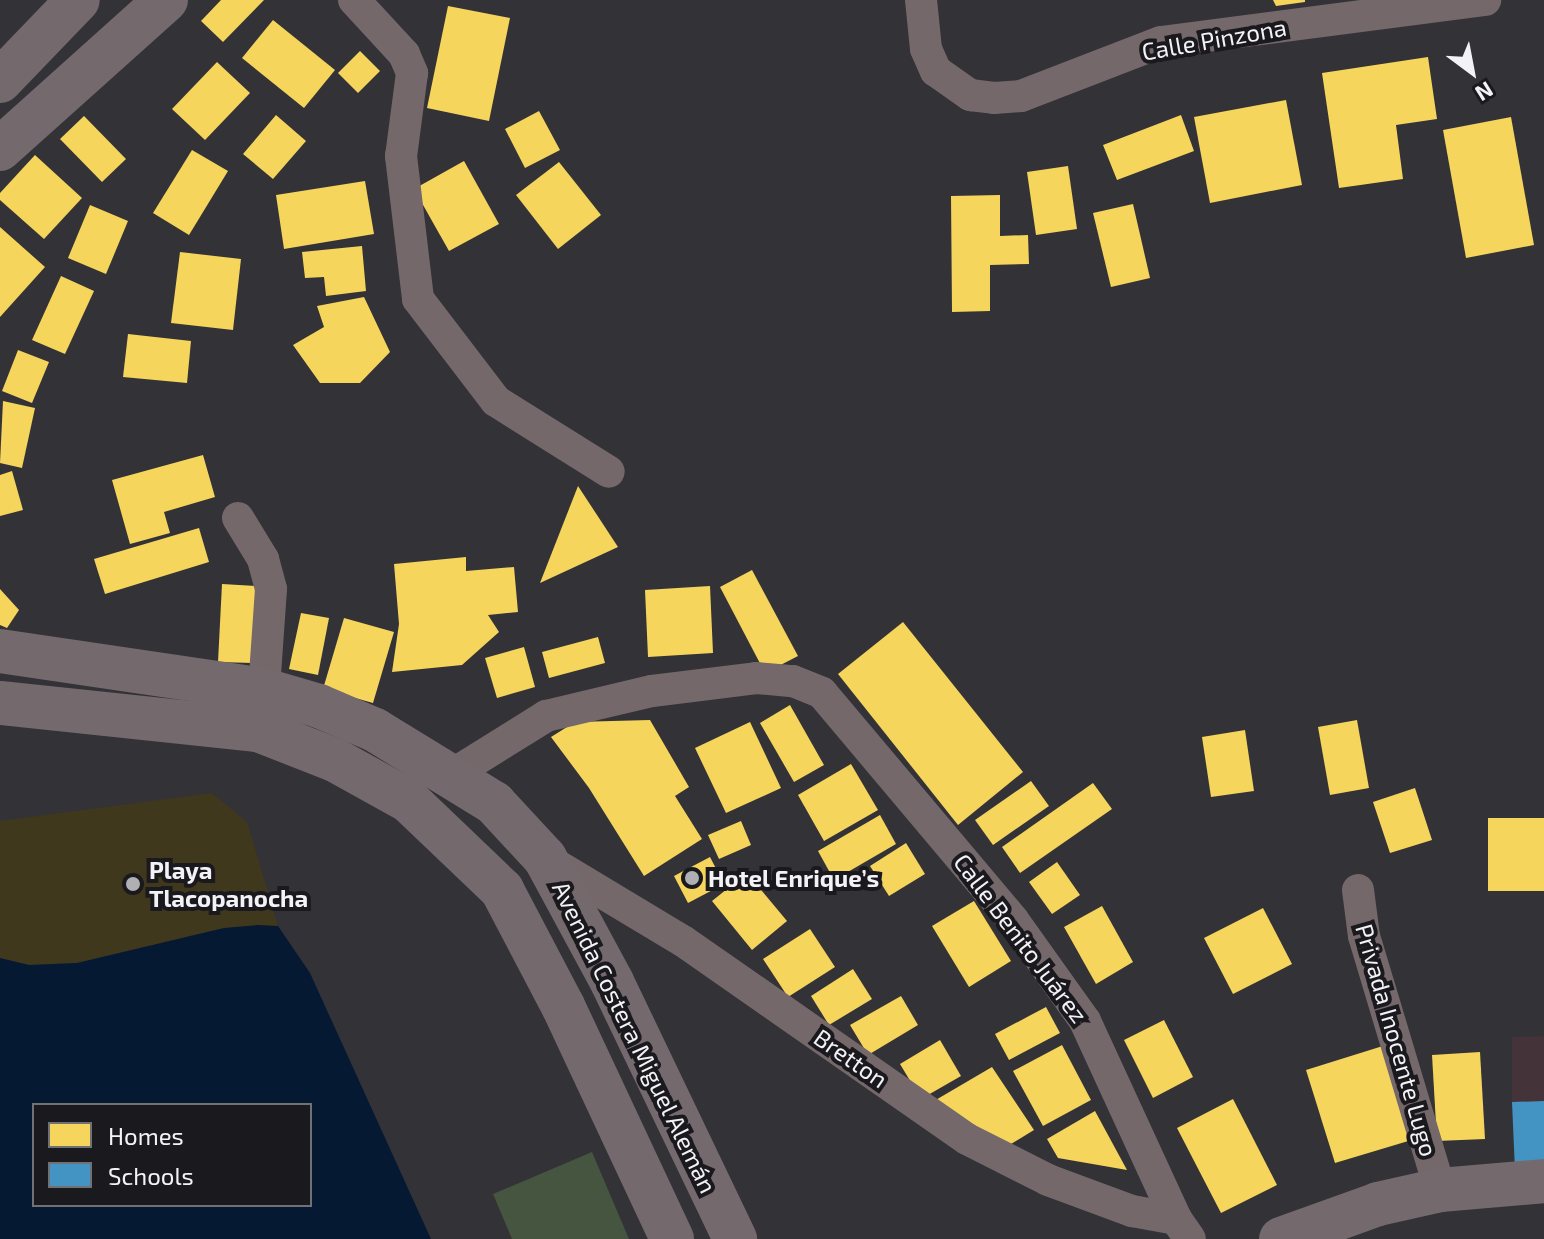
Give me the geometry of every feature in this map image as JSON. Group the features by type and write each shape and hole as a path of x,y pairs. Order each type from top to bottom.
{"main road":[{"path":"0,81 78,0"},
{"path":"0,149 166,0"},
{"name":"Avenida Costera Miguel Alemán","path":"0,651 264,690 375,730 453,774 494,803 545,858 612,982 735,1239"},
{"path":"0,703 258,730 335,760 409,801 502,890 563,1006 672,1239"},
{"path":"1281,1239 1378,1204 1440,1190 1544,1181"}],"street":[{"path":"354,0 404,54 412,73 401,156 418,299 496,401 609,472"},
{"name":"Calle Pinzona","path":"921,0 926,49 936,71 970,95 994,98 1021,96 1161,42 1485,0"},
{"path":"238,518 263,559 271,589 264,690"},
{"name":"Calle Benito Juárez","path":"453,774 546,716 652,691 756,678 793,681 822,693 1013,920 1076,1008 1183,1229"},
{"name":"Bretton","path":"545,858 683,941 967,1139 1048,1180 1183,1229"},
{"name":"Privada Inocente Lugo","path":"1358,890 1364,936 1440,1190"}],"shaded area":[{"path":"1544,1036 1544,1170 1512,1102 1512,1037"}],"green space":[{"path":"592,1152 629,1239 512,1239 493,1194"}],"sand":[{"name":"Playa Tlacopanocha","path":"212,793 247,822 278,926 224,928 77,963 29,965 0,958 0,821"}],"water":[{"path":"278,926 310,973 431,1239 0,1239 0,958 29,965 77,963 224,928"}],"building: Homes":[{"path":"221,0 264,0 223,42 201,21"},
{"path":"1273,0 1305,0 1305,2 1276,6"},
{"path":"448,6 510,18 489,121 427,108"},
{"path":"273,20 335,70 304,108 242,58"},
{"path":"360,51 380,71 358,93 338,73"},
{"path":"1428,57 1437,119 1396,125 1403,179 1339,188 1322,73"},
{"path":"217,62 250,93 205,140 172,109"},
{"path":"1286,100 1302,185 1210,203 1194,117"},
{"path":"539,111 560,150 525,168 505,129"},
{"path":"276,115 306,141 273,179 243,154"},
{"path":"1181,115 1194,151 1117,180 1103,145"},
{"path":"84,116 126,159 102,182 60,139"},
{"path":"1511,117 1534,245 1466,258 1443,130"},
{"path":"192,150 228,171 189,235 153,213"},
{"path":"35,155 82,198 44,239 0,200 0,193"},
{"path":"464,161 499,224 449,251 414,189"},
{"path":"559,162 601,215 558,249 516,195"},
{"path":"1068,166 1077,229 1036,235 1027,172"},
{"path":"365,181 374,234 284,249 276,195"},
{"path":"1000,195 1000,236 1028,235 1029,264 990,265 990,311 952,312 951,196"},
{"path":"1133,204 1150,278 1111,287 1093,213"},
{"path":"90,205 128,221 106,274 68,258"},
{"path":"0,227 45,267 0,317"},
{"path":"362,246 366,291 326,296 324,277 305,278 302,252"},
{"path":"180,252 241,259 233,330 171,323"},
{"path":"61,276 94,291 65,354 32,340"},
{"path":"364,297 390,352 360,383 320,383 293,345 324,327 317,306"},
{"path":"128,334 191,341 187,383 123,377"},
{"path":"18,350 49,362 32,403 2,391"},
{"path":"3,401 35,408 22,468 0,463"},
{"path":"203,455 215,497 164,512 170,533 130,544 112,480"},
{"path":"12,471 23,510 0,516 0,475"},
{"path":"578,486 618,547 540,583"},
{"path":"199,528 209,562 105,594 94,559"},
{"path":"466,557 466,571 514,567 518,612 488,615 499,632 462,665 392,672 399,624 394,564"},
{"path":"752,570 798,656 765,673 720,587"},
{"path":"222,584 258,586 253,663 218,662"},
{"path":"710,586 713,653 648,657 645,590"},
{"path":"0,589 19,610 7,628 0,625"},
{"path":"301,613 329,618 318,675 289,669"},
{"path":"344,618 394,632 373,703 323,689"},
{"path":"903,622 1023,772 958,825 838,674"},
{"path":"598,637 605,663 549,678 542,652"},
{"path":"524,647 535,687 497,698 485,658"},
{"path":"790,705 824,765 794,782 760,723"},
{"path":"650,720 689,787 675,796 702,839 644,876 589,788 551,737 575,722"},
{"path":"1357,720 1369,788 1330,795 1318,727"},
{"path":"750,722 781,788 726,813 695,748"},
{"path":"1245,730 1254,791 1211,797 1202,737"},
{"path":"851,764 878,810 824,841 798,795"},
{"path":"1031,781 1049,806 993,845 975,820"},
{"path":"1093,783 1112,809 1020,873 1002,847"},
{"path":"1415,788 1432,840 1390,853 1373,802"},
{"path":"880,815 896,844 834,880 818,851"},
{"path":"1488,818 1544,818 1544,891 1488,891"},
{"path":"741,821 751,845 719,859 708,835"},
{"path":"906,843 925,874 889,896 870,866"},
{"path":"710,857 724,884 688,903 674,876"},
{"path":"1057,862 1080,895 1052,914 1029,882"},
{"path":"747,873 787,921 752,950 712,901"},
{"path":"974,901 1011,961 969,987 932,926"},
{"path":"1102,906 1133,962 1096,984 1064,927"},
{"path":"1263,908 1292,964 1233,994 1204,938"},
{"path":"810,929 835,967 788,997 763,959"},
{"path":"853,969 872,999 829,1025 811,996"},
{"path":"901,996 918,1025 868,1055 850,1025"},
{"path":"1046,1007 1060,1033 1009,1060 995,1034"},
{"path":"1164,1020 1193,1077 1153,1098 1124,1040"},
{"path":"940,1040 961,1076 921,1099 900,1064"},
{"path":"1062,1045 1091,1100 1043,1126 1013,1071"},
{"path":"1386,1045 1415,1139 1335,1163 1306,1070"},
{"path":"1480,1052 1485,1139 1437,1141 1432,1055"},
{"path":"992,1067 1034,1130 1006,1147 934,1101"},
{"path":"1233,1099 1277,1185 1221,1213 1177,1128"},
{"path":"1095,1111 1127,1170 1058,1158 1047,1139"}],"building: Schools":[{"path":"1544,1101 1544,1170 1515,1171 1512,1102"}],"place":[{"name":"Hotel Enrique’s","path":"692,878"},
{"name":"Playa Tlacopanocha","path":"133,884"}]}
